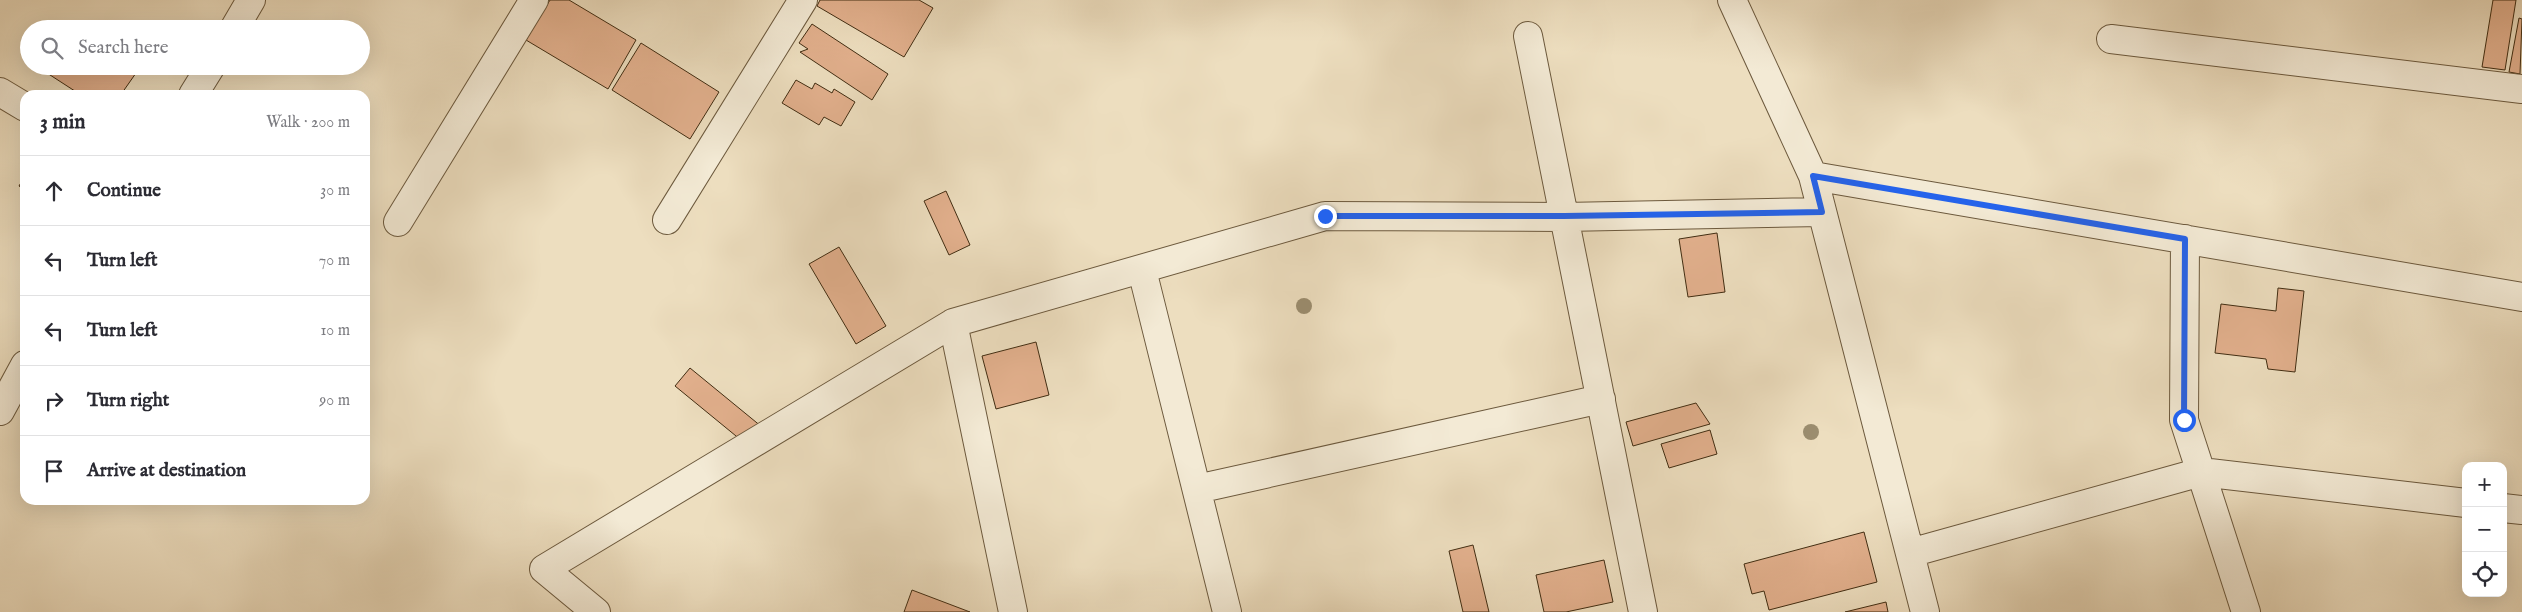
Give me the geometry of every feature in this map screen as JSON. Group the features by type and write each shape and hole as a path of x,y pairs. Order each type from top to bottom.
{"street":[{"path":"240,20 252,0"},
{"path":"398,222 534,0"},
{"path":"667,220 803,0"},
{"path":"1732,0 1813,176 1925,612"},
{"path":"1528,36 1643,612"},
{"path":"2111,39 2522,89"},
{"path":"196,90 205,75"},
{"path":"0,92 20,104"},
{"path":"1813,176 2522,297"},
{"path":"596,612 544,569 953,323 1325,216 1564,216 1822,212"},
{"path":"2185,239 2184,420 2246,612"},
{"path":"1142,270 1227,612"},
{"path":"953,323 1013,612"},
{"path":"0,411 20,374"},
{"path":"1197,489 1601,399"},
{"path":"1910,553 2201,472 2462,503"},
{"path":"2507,508 2522,510"}],"building":[{"path":"550,0 569,0 636,40 608,89 526,40"},
{"path":"820,0 919,0 933,8 904,57 817,6"},
{"path":"2493,0 2516,0 2505,70 2482,67"},
{"path":"2519,18 2522,19 2520,74 2509,72"},
{"path":"812,24 888,74 872,100 800,52 808,49 799,43"},
{"path":"641,43 719,92 690,139 612,90"},
{"path":"50,75 135,75 124,90 73,90"},
{"path":"796,80 812,89 815,83 832,93 834,89 855,102 841,126 824,117 819,125 782,103"},
{"path":"946,191 970,245 949,255 924,201"},
{"path":"1717,233 1725,292 1688,297 1679,239"},
{"path":"839,247 886,326 856,344 809,264"},
{"path":"2278,288 2304,291 2295,372 2268,369 2266,359 2215,353 2221,304 2276,311"},
{"path":"1036,342 1049,395 996,409 982,356"},
{"path":"690,368 762,427 747,445 675,386"},
{"path":"1696,403 1710,424 1633,446 1626,422"},
{"path":"1710,430 1717,454 1669,468 1661,444"},
{"path":"1864,532 1877,582 1769,610 1764,591 1752,594 1744,564"},
{"path":"1473,545 1489,612 1463,612 1449,551"},
{"path":"1604,560 1613,602 1566,612 1544,612 1536,575"},
{"path":"912,590 970,612 904,612"},
{"path":"1886,602 1888,612 1845,612"}],"route":[{"path":"1325,216 1564,216 1822,212 1813,176 2185,239 2184,420"}]}
